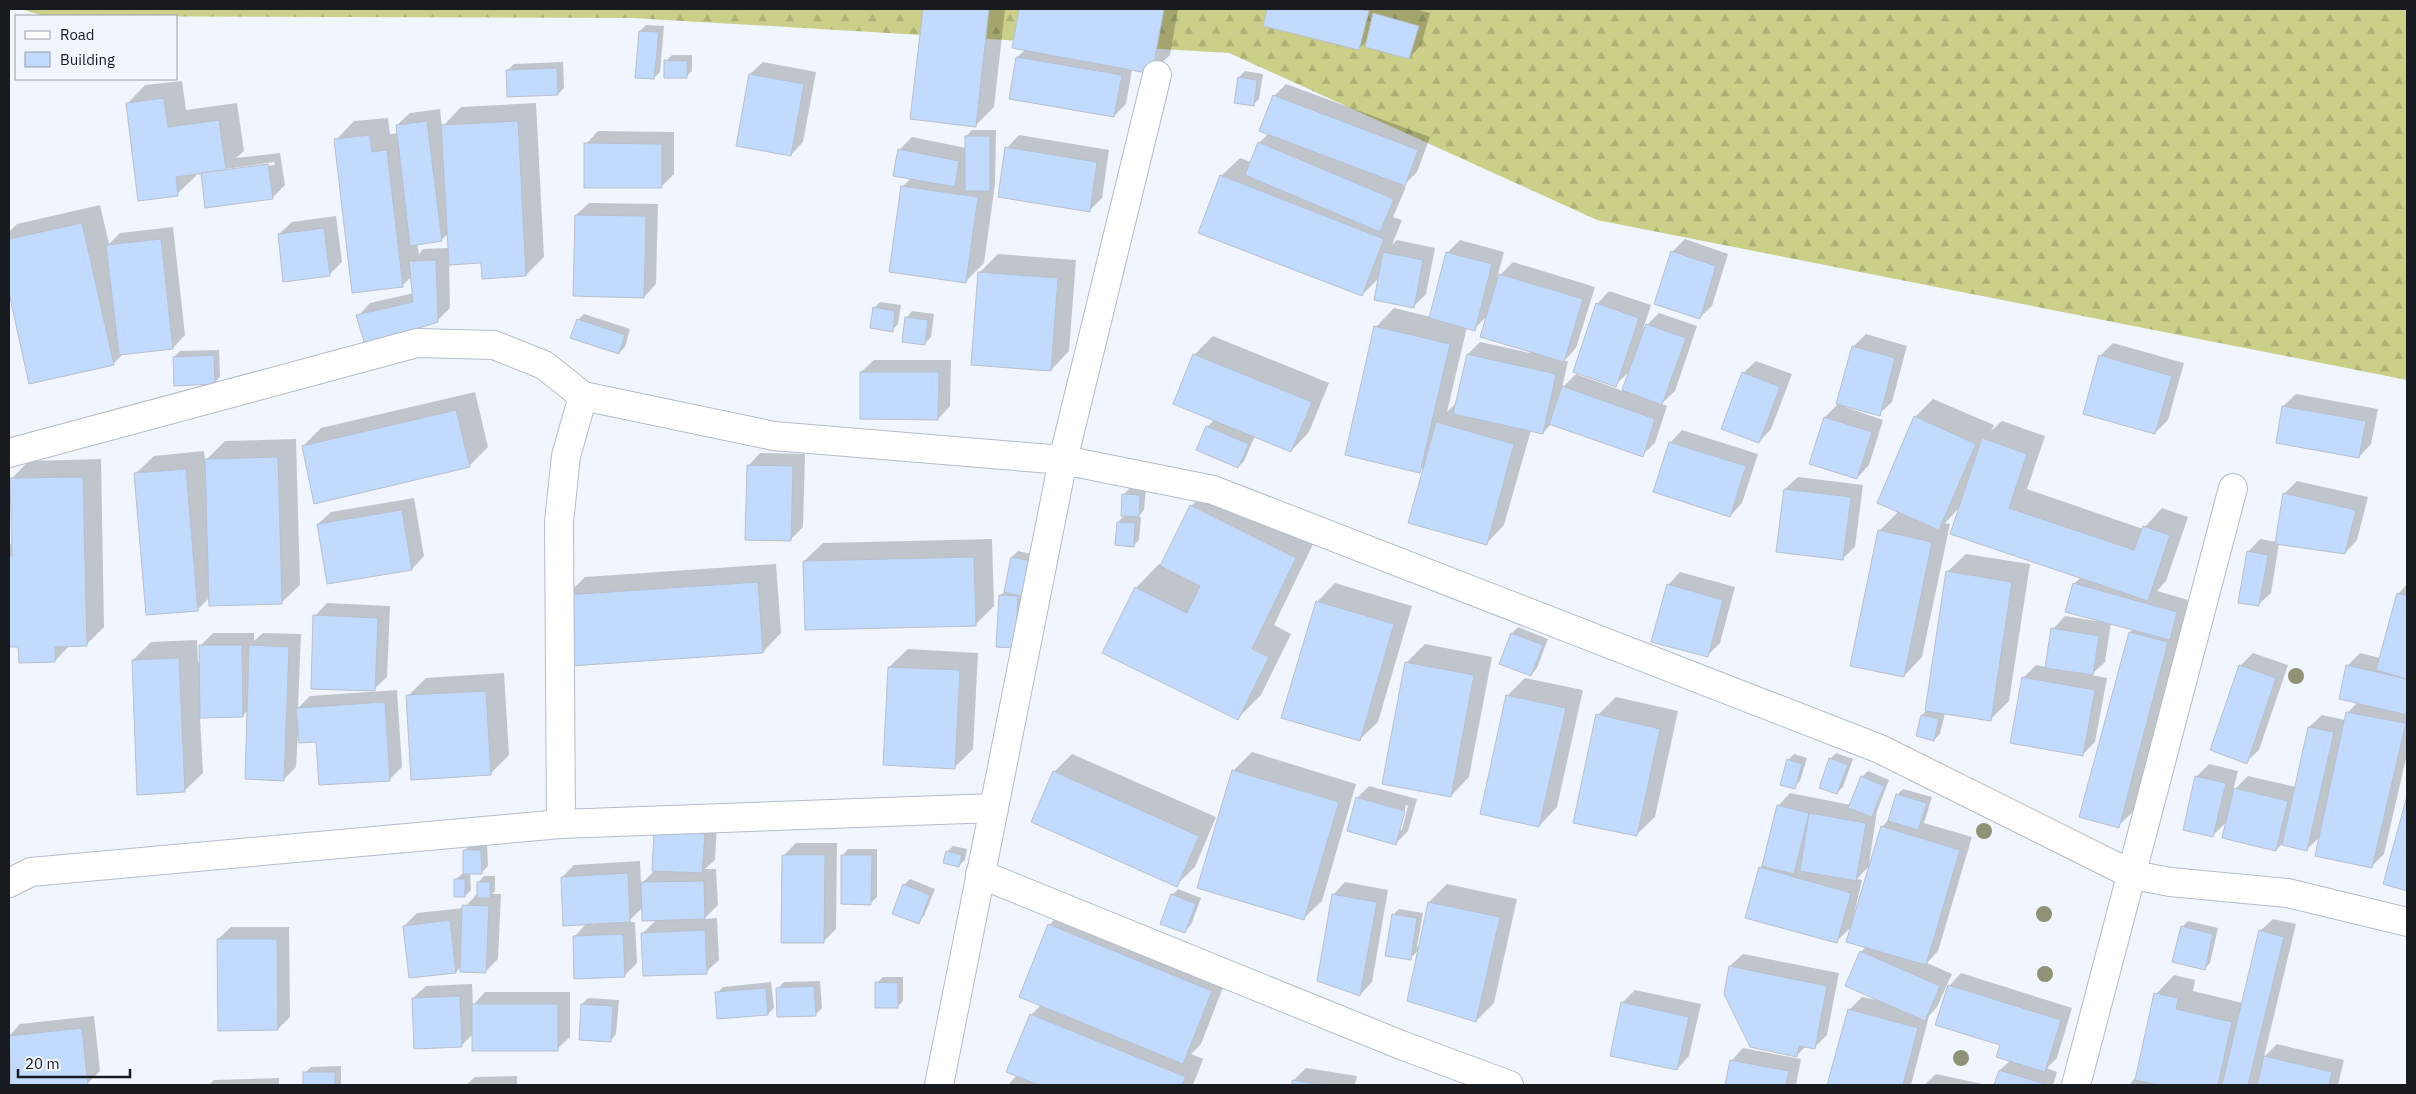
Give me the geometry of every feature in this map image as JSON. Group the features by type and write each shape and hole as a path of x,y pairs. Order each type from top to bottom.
{"street":[{"path":"939,1085 1064,460 1157,75"},
{"path":"9,453 417,343 494,345 544,365 584,396 774,436 1064,460 1213,490 1880,749 2133,875 2170,882 2288,892 2407,922"},
{"path":"561,824 559,522 566,456 584,396"},
{"path":"2076,1085 2133,875 2233,488"},
{"path":"9,883 31,872 561,824 994,808"},
{"path":"980,874 1401,1045 1509,1085"}],"green space":[{"path":"21,9 2407,9 2407,380 1597,220 1229,53 632,18 41,15"}],"building":[{"path":"923,9 989,9 976,127 910,119"},
{"path":"1019,9 1164,9 1152,74 1012,48"},
{"path":"1267,9 1360,9 1369,11 1359,50 1263,26"},
{"path":"1373,13 1419,26 1409,59 1365,47"},
{"path":"639,31 659,32 654,79 635,78"},
{"path":"1016,57 1122,75 1114,117 1009,99"},
{"path":"664,60 687,61 687,78 664,78"},
{"path":"557,68 558,95 507,97 506,70"},
{"path":"749,74 804,84 791,156 736,146"},
{"path":"1238,77 1257,80 1254,106 1234,103"},
{"path":"1273,95 1418,150 1405,186 1259,131"},
{"path":"164,98 168,127 219,120 226,170 176,177 178,196 138,201 126,103"},
{"path":"427,121 442,241 410,246 396,125"},
{"path":"518,121 526,276 482,279 481,263 449,265 441,125"},
{"path":"370,135 372,152 387,150 403,287 352,293 334,139"},
{"path":"965,136 990,136 990,191 965,191"},
{"path":"1258,142 1394,199 1380,232 1245,175"},
{"path":"584,143 662,144 662,188 584,188"},
{"path":"1005,147 1097,162 1090,212 998,197"},
{"path":"898,149 959,161 955,187 893,176"},
{"path":"268,164 273,199 205,208 201,173"},
{"path":"1220,175 1384,239 1362,296 1198,233"},
{"path":"901,186 978,197 966,283 889,272"},
{"path":"575,215 646,216 644,298 573,296"},
{"path":"82,223 114,365 29,384 9,293 9,239"},
{"path":"324,228 330,276 283,282 278,234"},
{"path":"161,239 173,349 119,355 106,245"},
{"path":"1671,251 1716,266 1700,319 1654,304"},
{"path":"1383,252 1423,260 1414,308 1374,300"},
{"path":"1446,252 1492,264 1475,331 1429,318"},
{"path":"436,260 438,322 365,345 356,315 413,302 409,261"},
{"path":"978,272 1058,278 1051,371 971,365"},
{"path":"1499,274 1583,299 1564,362 1480,337"},
{"path":"1596,303 1639,318 1616,387 1573,372"},
{"path":"873,307 895,311 893,332 870,328"},
{"path":"905,317 928,320 925,345 902,342"},
{"path":"577,319 625,335 619,354 570,338"},
{"path":"1646,324 1686,338 1662,405 1622,390"},
{"path":"1374,326 1450,344 1420,473 1345,455"},
{"path":"1852,346 1895,358 1880,416 1836,404"},
{"path":"1193,354 1312,402 1291,452 1173,404"},
{"path":"1467,354 1556,374 1543,434 1453,414"},
{"path":"214,355 215,384 174,386 173,357"},
{"path":"2099,355 2172,376 2155,434 2083,414"},
{"path":"860,372 939,372 938,420 860,419"},
{"path":"1742,372 1780,387 1759,443 1721,429"},
{"path":"1562,386 1655,419 1643,457 1549,424"},
{"path":"2282,406 2366,421 2359,458 2276,443"},
{"path":"456,410 470,467 314,504 302,446"},
{"path":"1914,416 1976,444 1939,530 1877,503"},
{"path":"1824,417 1872,432 1857,479 1809,464"},
{"path":"1436,422 1514,444 1487,545 1408,523"},
{"path":"1206,426 1249,444 1238,468 1196,450"},
{"path":"1982,438 2027,454 2009,508 2134,550 2143,526 2170,535 2148,601 1950,534"},
{"path":"1669,442 1746,466 1730,517 1653,492"},
{"path":"278,457 282,604 209,606 205,459"},
{"path":"747,465 793,466 791,541 745,540"},
{"path":"186,469 198,611 146,615 134,473"},
{"path":"83,477 87,646 55,647 55,662 19,663 18,647 9,647 9,556 12,556 10,478"},
{"path":"1784,489 1851,497 1843,560 1776,552"},
{"path":"2283,493 2356,510 2345,554 2275,544"},
{"path":"1122,494 1140,495 1139,517 1121,516"},
{"path":"1190,505 1296,558 1252,649 1269,657 1238,720 1102,653 1135,587 1187,613 1200,586 1160,566"},
{"path":"402,510 412,570 327,584 317,524"},
{"path":"1117,522 1135,523 1134,547 1115,545"},
{"path":"1878,530 1932,542 1904,677 1850,666"},
{"path":"2247,551 2268,555 2259,606 2238,603"},
{"path":"974,557 976,626 805,630 803,561"},
{"path":"1011,557 1032,561 1025,597 1004,592"},
{"path":"1946,571 2012,582 1991,721 1925,711"},
{"path":"758,582 763,653 570,666 565,595"},
{"path":"2073,583 2177,612 2170,640 2065,612"},
{"path":"1667,584 1723,600 1708,657 1651,642"},
{"path":"2397,593 2407,596 2407,679 2376,670"},
{"path":"999,595 1018,596 1015,648 996,647"},
{"path":"1316,601 1394,624 1360,741 1281,718"},
{"path":"313,615 378,618 375,691 311,689"},
{"path":"2051,628 2099,636 2093,675 2045,668"},
{"path":"2129,632 2168,642 2119,828 2079,817"},
{"path":"1511,633 1543,645 1531,676 1499,664"},
{"path":"199,645 242,645 243,717 200,718"},
{"path":"249,645 289,647 284,781 245,779"},
{"path":"179,658 185,792 137,795 132,660"},
{"path":"1405,662 1474,675 1451,797 1382,784"},
{"path":"2239,665 2276,678 2247,764 2210,750"},
{"path":"2346,665 2407,679 2407,715 2339,699"},
{"path":"888,667 960,670 955,769 883,765"},
{"path":"2022,677 2095,690 2083,756 2010,743"},
{"path":"486,691 491,775 411,780 406,695"},
{"path":"1506,695 1566,708 1539,827 1480,814"},
{"path":"385,702 390,781 319,785 316,742 299,743 296,708"},
{"path":"2346,712 2406,723 2372,868 2315,856"},
{"path":"1596,714 1660,729 1637,836 1573,823"},
{"path":"1921,715 1939,719 1934,741 1916,736"},
{"path":"2308,727 2334,732 2307,851 2282,845"},
{"path":"1829,758 1848,765 1837,794 1819,788"},
{"path":"1787,759 1802,764 1795,789 1780,785"},
{"path":"1232,770 1339,802 1304,920 1197,888"},
{"path":"1053,771 1199,836 1177,887 1031,822"},
{"path":"1861,776 1884,786 1872,817 1848,808"},
{"path":"2195,776 2226,783 2213,837 2183,830"},
{"path":"2234,788 2288,801 2276,851 2222,838"},
{"path":"1896,794 1927,803 1918,830 1888,821"},
{"path":"2407,796 2407,891 2383,884"},
{"path":"1356,797 1405,811 1396,845 1347,831"},
{"path":"1777,805 1809,813 1794,874 1762,866"},
{"path":"1809,813 1866,823 1856,881 1800,871"},
{"path":"1881,826 1960,850 1926,965 1846,942"},
{"path":"654,831 705,834 702,873 652,871"},
{"path":"463,850 481,850 482,874 463,874"},
{"path":"946,851 962,855 959,867 943,863"},
{"path":"782,855 825,855 824,943 781,943"},
{"path":"841,855 872,855 871,905 841,904"},
{"path":"1759,867 1851,893 1837,943 1745,918"},
{"path":"628,873 630,922 563,926 561,877"},
{"path":"454,879 465,879 465,897 454,897"},
{"path":"704,881 705,919 642,921 641,882"},
{"path":"477,882 490,882 490,898 477,898"},
{"path":"903,884 930,895 919,924 892,914"},
{"path":"1171,894 1196,904 1185,933 1160,924"},
{"path":"1332,894 1377,902 1360,996 1317,981"},
{"path":"1428,902 1500,917 1476,1022 1407,1001"},
{"path":"462,905 489,906 486,973 460,972"},
{"path":"1392,914 1417,918 1411,960 1385,956"},
{"path":"450,920 456,973 409,978 403,926"},
{"path":"1048,924 1212,991 1183,1064 1019,997"},
{"path":"2181,926 2213,934 2205,970 2172,962"},
{"path":"705,930 707,974 643,976 641,933"},
{"path":"2259,930 2284,937 2248,1085 2222,1085"},
{"path":"623,934 625,977 574,979 573,936"},
{"path":"217,939 277,939 278,1030 218,1031"},
{"path":"1860,951 1940,986 1925,1021 1845,986"},
{"path":"1729,966 1827,986 1815,1049 1799,1046 1797,1057 1750,1047 1724,994"},
{"path":"875,982 898,983 898,1008 875,1008"},
{"path":"1948,985 2061,1020 2045,1072 1996,1057 2000,1045 1935,1025"},
{"path":"814,986 816,1016 777,1017 776,988"},
{"path":"766,988 768,1015 717,1019 715,992"},
{"path":"2154,993 2178,998 2176,1009 2232,1022 2218,1085 2158,1085 2135,1080"},
{"path":"460,996 462,1047 414,1049 412,998"},
{"path":"1621,1002 1689,1017 1677,1070 1610,1056"},
{"path":"472,1004 558,1004 558,1051 472,1051"},
{"path":"581,1004 613,1006 611,1042 579,1040"},
{"path":"1848,1009 1918,1028 1903,1085 1827,1085"},
{"path":"1030,1014 1186,1077 1182,1085 1039,1085 1006,1072"},
{"path":"82,1028 88,1085 11,1085 9,1036"},
{"path":"2264,1056 2332,1072 2329,1085 2257,1085"},
{"path":"1730,1060 1789,1071 1786,1085 1725,1085"},
{"path":"1999,1070 2045,1084 2045,1085 1994,1085"},
{"path":"303,1072 335,1072 335,1085 303,1085"},
{"path":"1292,1080 1327,1085 1292,1085"}]}
